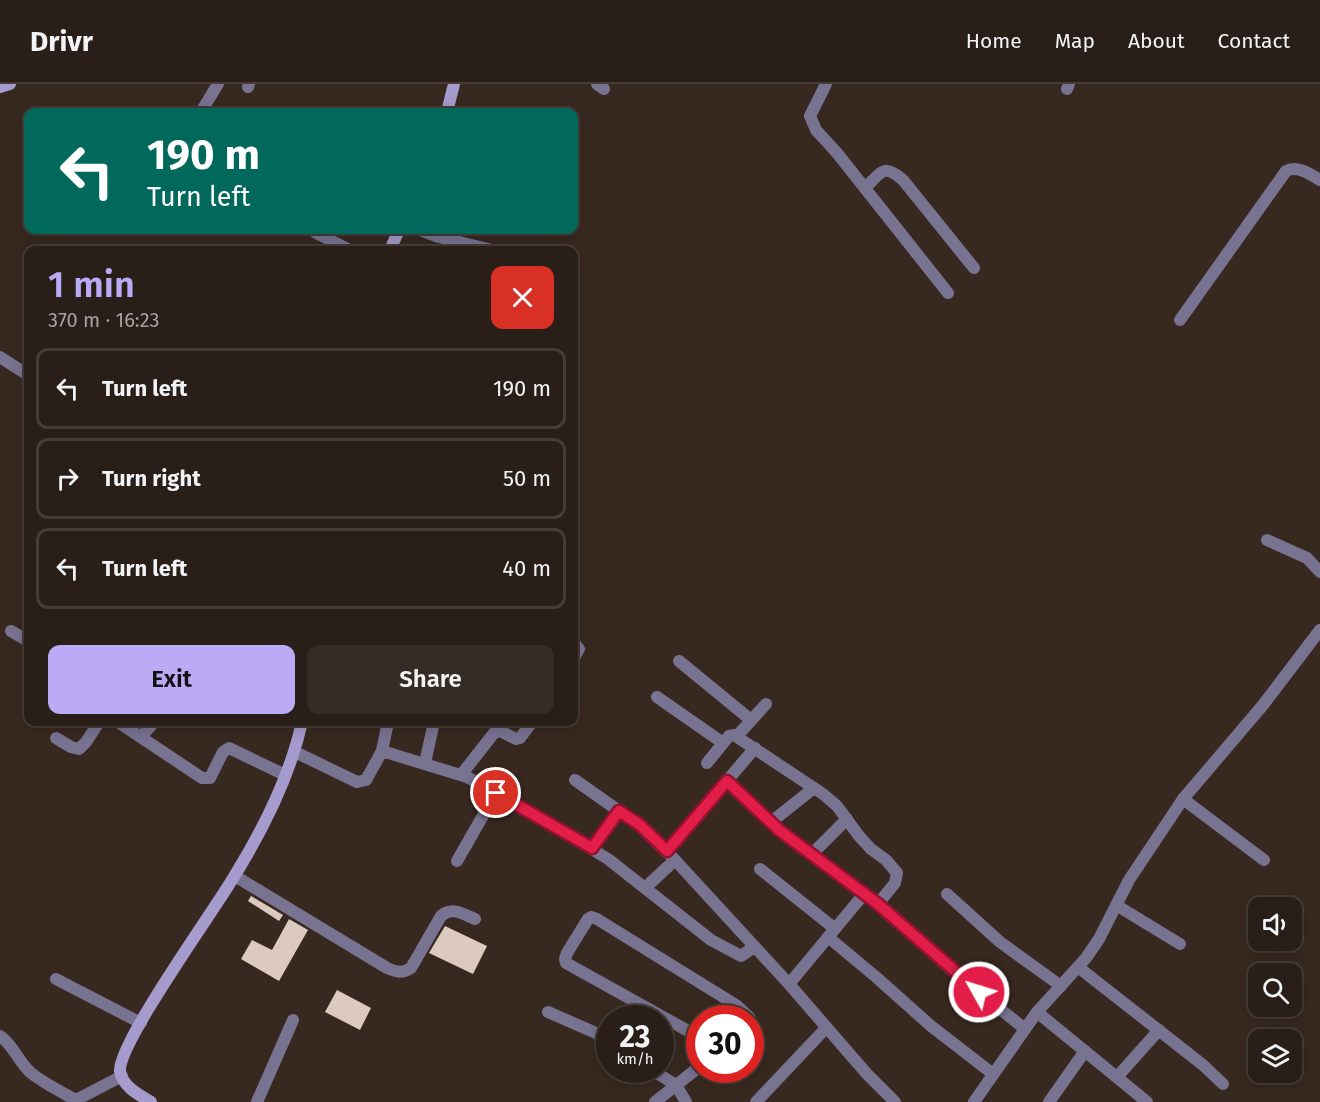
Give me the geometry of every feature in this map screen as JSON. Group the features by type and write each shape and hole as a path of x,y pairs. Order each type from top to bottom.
{"street":[{"path":"0,87 10,84"},
{"path":"203,108 218,84"},
{"path":"448,108 454,84"},
{"path":"826,84 810,116 816,130 948,293"},
{"path":"1180,320 1286,171 1297,170 1320,180"},
{"path":"865,188 882,172 892,171 903,180 974,268"},
{"path":"318,234 342,246"},
{"path":"431,234 476,246"},
{"path":"0,357 24,372"},
{"path":"1267,540 1307,558 1320,572"},
{"path":"978,1101 993,1074 1037,1012 1078,967 1099,939 1129,880 1183,799 1263,705 1320,630"},
{"path":"11,631 24,639"},
{"path":"679,661 751,720"},
{"path":"657,697 723,743"},
{"path":"737,736 766,704"},
{"path":"56,738 79,749 96,726"},
{"path":"124,726 202,778 210,778 223,752 229,747 285,775"},
{"path":"141,737 151,726"},
{"path":"151,1102 124,1083 120,1070 124,1053 260,832 295,752 301,726"},
{"path":"295,752 360,782 366,780 382,751 387,726"},
{"path":"425,763 433,726"},
{"path":"461,775 494,733 500,731 516,739 520,738 529,726"},
{"path":"707,763 729,736 737,736 837,806 859,836 897,873 895,883 878,904"},
{"path":"646,887 755,748"},
{"path":"382,751 461,775 496,793 592,848 646,887 666,906 711,940 737,956 744,955 754,947"},
{"path":"575,780 640,825 671,856 895,1102"},
{"path":"727,781 771,822 878,904 948,967 1025,1029"},
{"path":"771,822 814,788"},
{"path":"457,861 496,793"},
{"path":"1183,799 1264,860"},
{"path":"592,848 619,811"},
{"path":"812,855 847,819"},
{"path":"760,869 931,1026 993,1074"},
{"path":"235,876 397,972 405,972 411,968 444,912 456,911 476,920"},
{"path":"789,984 864,894"},
{"path":"947,894 1000,942 1061,986"},
{"path":"1116,905 1180,944"},
{"path":"686,1030 566,963 567,953 591,917 654,952 736,1005"},
{"path":"1078,967 1160,1030 1223,1084"},
{"path":"56,979 141,1023"},
{"path":"548,1012 596,1033"},
{"path":"1037,1012 1147,1102"},
{"path":"257,1102 293,1020"},
{"path":"756,1102 826,1028"},
{"path":"1117,1077 1160,1030"},
{"path":"0,1036 10,1043 32,1073 73,1101 122,1076"},
{"path":"1054,1101 1085,1051"},
{"path":"655,1102 686,1077"},
{"path":"673,1083 686,1102"}],"building":[{"path":"251,896 283,915 279,921 248,901"},
{"path":"289,919 308,930 279,981 241,959 252,940 272,950"},
{"path":"445,926 487,946 473,974 429,953"},
{"path":"337,990 371,1008 360,1030 325,1012"}],"route":[{"path":"496,793 592,848 619,811 640,825 667,851 727,781 779,830 878,904 979,992"}]}
